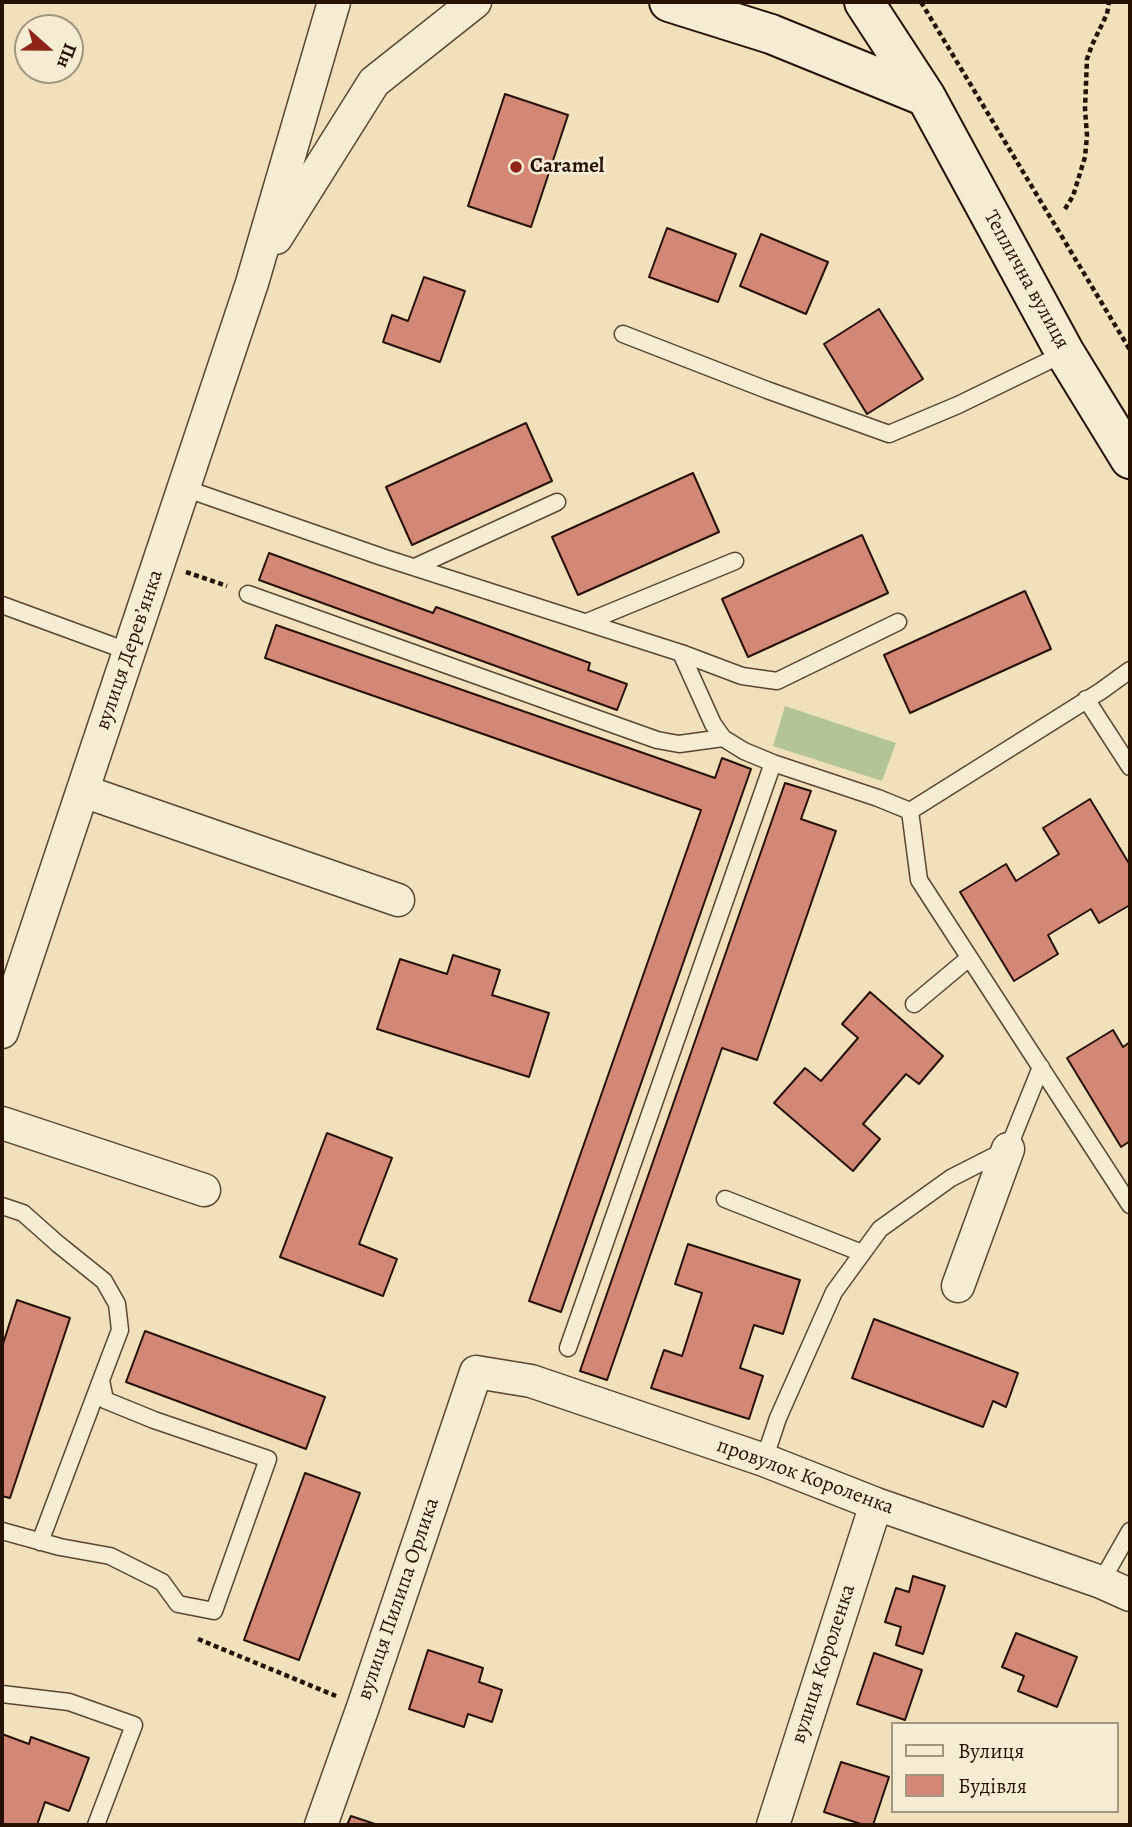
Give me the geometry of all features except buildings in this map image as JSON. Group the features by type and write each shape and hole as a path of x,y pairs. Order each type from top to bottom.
{"main road":[{"path":"669,2 771,34 926,97"},
{"name":"Теплична вулиця","path":"864,2 926,97 1065,353 1130,459"}],"street":[{"path":"257,268 334,2"},
{"path":"257,268 374,82 475,2"},
{"name":"вулиця Деревʼянка","path":"2,1032 257,268"},
{"path":"83,791 398,900"},
{"path":"2,1123 204,1190"},
{"path":"958,1286 1008,1149"},
{"name":"провулок Короленка","path":"476,1371 531,1381 764,1460 876,1504 1101,1582 1130,1595"},
{"name":"вулиця Пилипа Орлика","path":"321,1825 476,1371"},
{"name":"вулиця Короленка","path":"774,1825 876,1504"}],"lane":[{"path":"623,334 889,434 958,405 1065,353"},
{"path":"184,488 415,567 681,653 742,676 778,681 898,622"},
{"path":"415,567 557,502"},
{"path":"586,622 734,561"},
{"path":"248,594 657,740 679,744 723,737"},
{"path":"2,605 130,652"},
{"path":"681,653 713,724 723,737 744,751 773,763 910,811"},
{"path":"910,811 1130,670"},
{"path":"1086,699 1130,767"},
{"path":"568,1348 773,763"},
{"path":"910,811 919,880 1130,1205"},
{"path":"914,1004 969,958"},
{"path":"764,1460 778,1418 834,1292 880,1229 951,1178 1008,1149 1041,1067"},
{"path":"725,1199 862,1253"},
{"path":"2,1206 23,1213 104,1281 117,1304 120,1329 40,1542"},
{"path":"2,1531 60,1547 110,1556 162,1582 178,1604 215,1611 268,1459 154,1420 105,1399 101,1380"},
{"path":"1101,1582 1130,1531"},
{"path":"2,1694 69,1702 134,1726 96,1825"}],"path":[{"path":"921,2 1130,349"},
{"path":"1065,209 1077,187 1085,157 1087,136 1084,109 1089,52 1107,14 1109,2"},
{"path":"160,563 248,594"},
{"path":"198,1639 363,1707"}],"green space":[{"path":"785,706 896,743 882,781 773,746"}],"place":[{"name":"Caramel","path":"516,167"}]}
